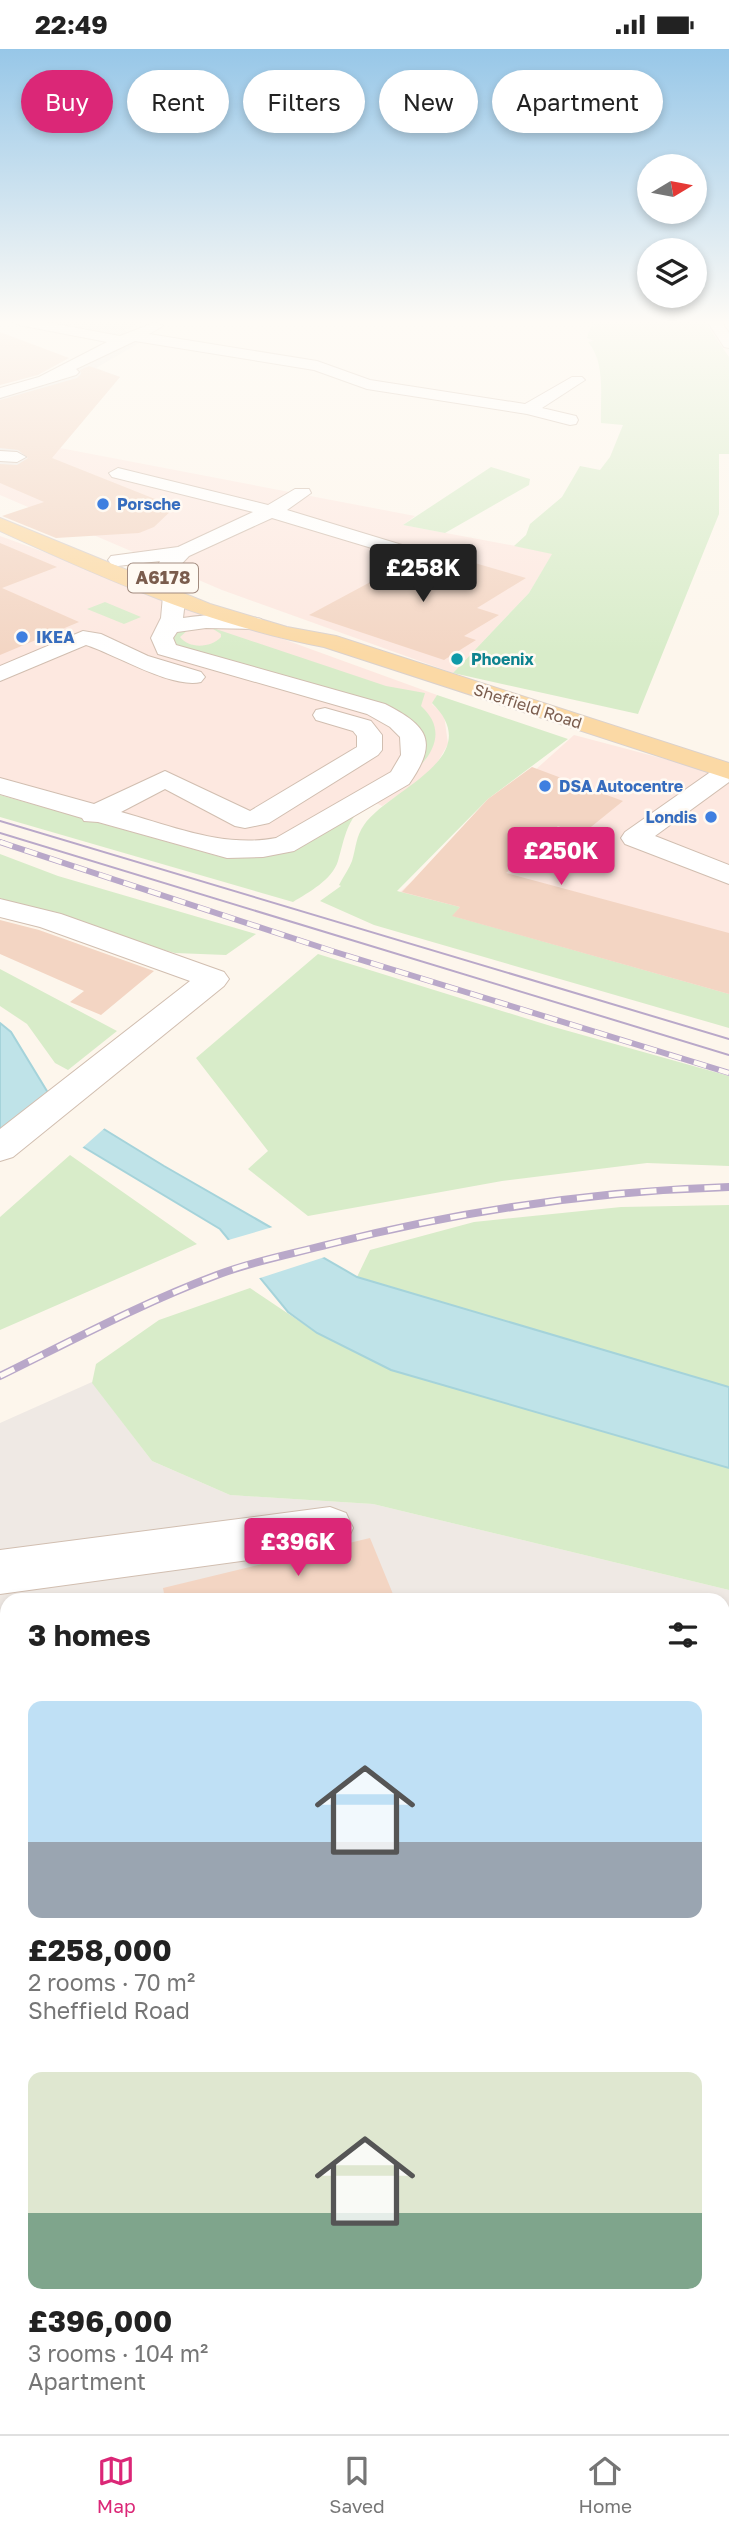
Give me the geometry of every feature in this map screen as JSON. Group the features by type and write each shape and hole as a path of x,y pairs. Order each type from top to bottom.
{"main road":[{"name":"Sheffield Road","path":"0,508 118,560 169,588 302,626 328,641"},
{"name":"Sheffield Road","path":"0,524 169,588 253,624 292,636 328,641 729,771"}],"street":[{"path":"117,473 271,511 405,552"},
{"path":"0,786 227,850 263,849 284,845 400,778 415,758 416,748 404,725 391,716 376,709 176,653 166,649 163,643 162,638 170,626 175,604 169,588 167,565 182,552 271,511 302,493"},
{"path":"118,560 182,552"},
{"path":"170,626 206,621 253,624"},
{"path":"0,674 83,638 93,639 162,669 362,726 370,735 369,750 259,817 245,820 165,779 94,814"},
{"path":"729,771 635,838 729,875"},
{"path":"0,908 50,920 213,979 0,1148"},
{"path":"0,1572 330,1528"}],"shaded area":[{"path":"0,432 73,432 60,448 0,479"},
{"path":"60,448 415,516 403,525 553,553 529,593 453,673 222,590 0,495 0,479"},
{"path":"0,536 437,695 432,704 444,715 448,744 436,765 414,785 382,806 372,801 236,857 206,855 0,795"},
{"path":"574,735 729,776 729,1011 379,911"},
{"path":"92,1382 152,1461 230,1495 373,1504 729,1590 729,1593 0,1593 0,1423"}],"green space":[{"path":"620,432 729,432 729,454 719,454 719,514 638,714 453,673 529,593 552,554 514,546 526,535 530,524 562,497 580,466 600,470 610,457"},
{"path":"491,467 530,479 529,485 445,533 403,525"},
{"path":"105,602 141,617 124,624 87,609"},
{"path":"210,627 386,686 425,693 421,706 433,721 435,729 434,744 430,752 419,767 418,729 172,644 173,631 189,629 180,637 189,644 200,646 217,641 221,634"},
{"path":"437,695 568,739 488,799 397,891 460,907 453,916 729,994 729,1028 374,925 320,901 341,886 339,885 352,861 364,825 442,756 449,740 446,723 432,703"},
{"path":"0,795 221,857 236,857 359,810 348,828 331,874 293,902 0,817"},
{"path":"0,854 58,876 256,934 226,955 175,953 102,933 0,898"},
{"path":"318,954 554,1027 729,1076 729,1166 647,1163 502,1181 308,1216 248,1169 268,1151 196,1058"},
{"path":"0,969 117,1031 68,1070 55,1063 27,1024 0,1006"},
{"path":"70,1155 197,1244 0,1330 0,1217"},
{"path":"729,1205 729,1387 357,1277 370,1250 474,1222 621,1207"},
{"path":"250,1288 317,1333 391,1370 729,1468 729,1590 373,1504 230,1495 152,1461 92,1383 96,1364 159,1320"}],"water":[{"path":"0,1023 11,1032 50,1096 164,1166 357,1277 729,1387 729,1468 391,1370 317,1333 288,1312 220,1229 75,1142 0,1142"}],"pier":[{"path":"54,1094 107,1126 81,1149 74,1145 0,1146"},
{"path":"276,1226 328,1256 257,1279 225,1241"}],"building":[{"path":"0,432 74,432 52,458 175,507 154,527 139,533 56,538 2,516 44,502 0,483 0,464 17,465 28,458 18,450 0,448"},
{"name":"IKEA","path":"0,543 57,567 2,588 79,622 0,655"},
{"path":"430,550 526,578 477,608 499,615 464,636 476,640 444,660 309,615"},
{"path":"532,767 623,801 581,835 558,826 506,873 729,933 729,994 452,916 460,907 402,892 488,799"},
{"path":"0,920 39,930 154,971 101,1015 70,1002 84,991 0,954"},
{"path":"370,1538 393,1593 164,1593 163,1588 291,1557 331,1551"}],"tram line":[{"path":"0,821 729,1039"},
{"path":"0,833 729,1055"}],"railway":[{"path":"4,843 0,842 332,951 729,1073"},
{"path":"0,1376 161,1298 217,1275 259,1262 379,1232 528,1205 628,1193 729,1187"}],"place":[{"name":"Porsche","path":"103,504"},
{"name":"IKEA","path":"22,637"},
{"name":"Phoenix","path":"457,659"},
{"name":"DSA Autocentre","path":"545,786"},
{"name":"Londis","path":"711,817"}]}
